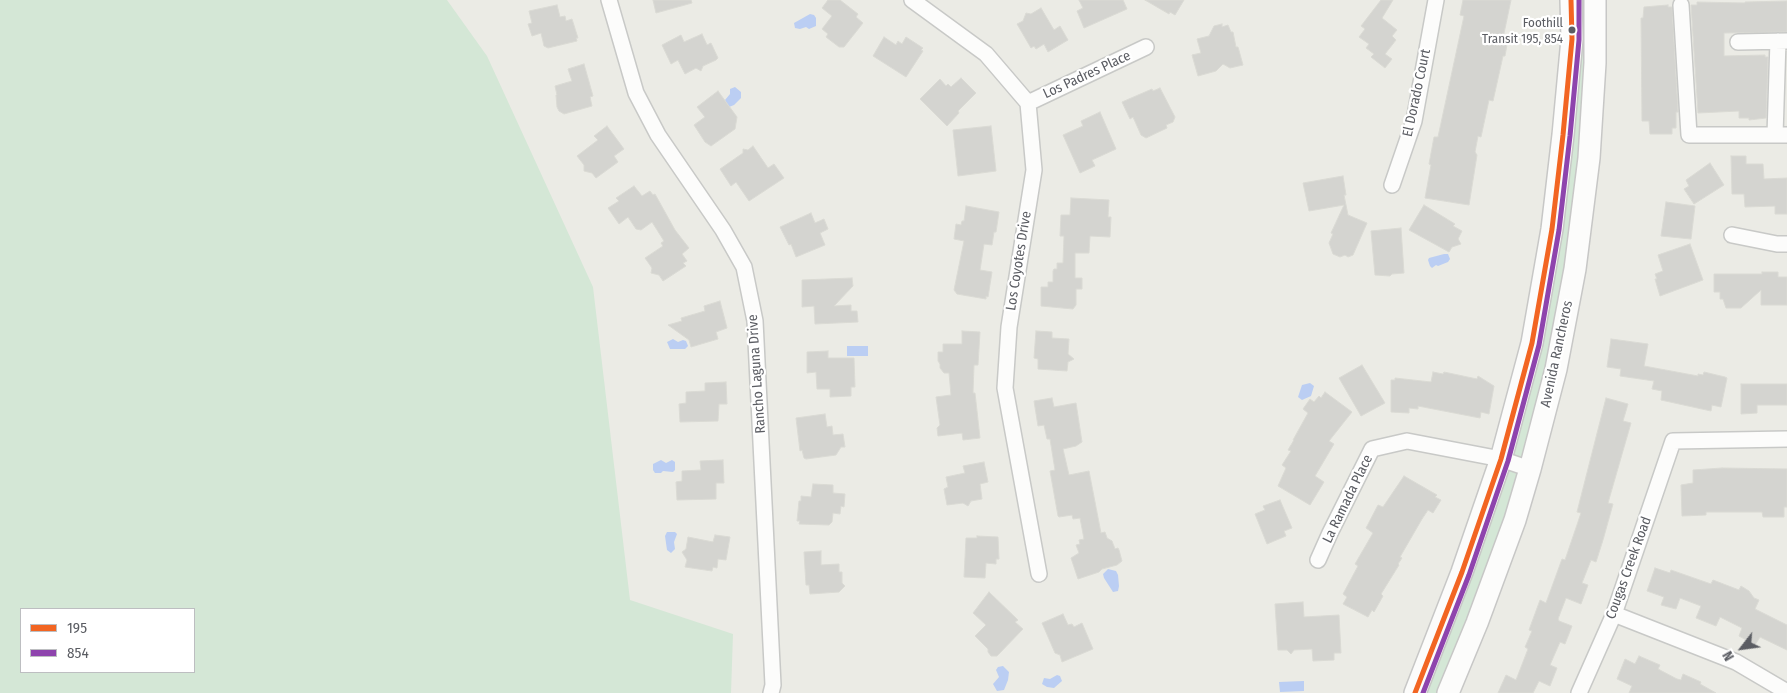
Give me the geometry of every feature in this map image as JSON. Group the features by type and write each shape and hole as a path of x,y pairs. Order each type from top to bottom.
{"main road":[{"name":"Avenida Rancheros","path":"1415,693 1462,572 1500,459 1532,343 1552,229 1563,135 1572,38 1571,0"},
{"name":"Avenida Rancheros","path":"1448,693 1477,623 1515,520 1556,369 1575,269 1589,158 1595,63 1595,0"}],"street":[{"name":"Rancho Laguna Drive","path":"609,0 636,92 658,135 723,230 744,267 756,321 773,685 771,693"},
{"path":"912,0 986,54 1028,103"},
{"name":"El Dorado Court","path":"1392,185 1414,121 1436,0"},
{"path":"1681,5 1689,135 1781,135 1782,41 1738,42"},
{"name":"Los Padres Place","path":"1028,103 1146,48"},
{"name":"Los Coyotes Drive","path":"1028,103 1034,170 1009,327 1005,388 1039,574"},
{"path":"1732,234 1782,244"},
{"name":"Cougas Creek Road","path":"1579,693 1614,614 1673,441 1787,438"},
{"name":"La Ramada Place","path":"1318,560 1372,449 1408,441 1500,459 1530,469"},
{"path":"1614,614 1736,662 1787,692"}],"green space":[{"path":"0,0 447,0 487,56 593,287 630,600 733,634 731,693 0,693"},
{"path":"1575,0 1591,0 1572,269 1529,463 1504,456 1519,406"},
{"path":"1502,463 1525,473 1445,693 1418,693"}],"water":[{"path":"810,14 816,18 816,26 809,29 806,27 795,28 794,23"},
{"path":"735,87 741,92 741,98 729,107 725,100 730,94 730,89"},
{"path":"1448,254 1450,259 1448,262 1432,268 1430,266 1429,258"},
{"path":"673,339 678,342 686,341 688,346 685,349 670,349 667,342"},
{"path":"847,346 868,346 868,356 847,356"},
{"path":"1310,383 1314,386 1311,396 1302,400 1298,397 1302,385"},
{"path":"661,460 666,463 672,460 675,462 675,470 673,472 663,471 655,473 653,464"},
{"path":"667,532 675,532 677,534 674,542 675,549 671,553 667,550 665,536"},
{"path":"1108,569 1116,571 1118,575 1118,591 1113,592 1104,578 1103,574"},
{"path":"1003,666 1009,672 1008,680 1004,690 997,691 993,684 999,677 996,670 998,667"},
{"path":"1057,675 1060,676 1062,681 1054,688 1042,684 1044,678 1050,679"},
{"path":"1304,681 1304,691 1280,692 1279,682"}],"building":[{"path":"653,0 691,0 692,3 656,13"},
{"path":"828,0 840,0 858,14 856,17 863,23 844,47 839,47 826,37 828,34 822,29 832,16 822,8"},
{"path":"1079,0 1123,0 1127,9 1084,28 1077,11 1083,8"},
{"path":"1145,0 1184,0 1175,15 1170,12 1169,14"},
{"path":"1381,0 1393,0 1382,18 1397,30 1392,36 1396,40 1385,54 1392,59 1385,68 1371,57 1374,54 1366,48 1369,44 1359,37 1365,29 1361,26"},
{"path":"1463,0 1511,0 1503,38 1508,39 1505,56 1503,56 1493,101 1489,100 1481,137 1478,136 1469,205 1425,198 1434,137 1438,137 1464,16 1460,15"},
{"path":"1787,1 1787,32 1724,33 1724,56 1765,55 1765,57 1768,57 1766,118 1749,120 1749,118 1739,118 1739,111 1698,113 1691,5 1697,5 1697,2 1745,3"},
{"path":"557,5 560,17 565,16 566,21 572,19 578,38 576,38 577,41 548,48 544,46 541,33 532,36 528,24 532,23 529,11"},
{"path":"1668,5 1668,7 1672,7 1678,112 1676,112 1676,128 1672,128 1672,134 1650,134 1649,121 1642,121 1641,18 1643,18 1644,7"},
{"path":"1041,8 1054,30 1060,26 1068,40 1048,52 1044,44 1036,49 1034,46 1031,48 1017,24 1023,21 1026,13 1031,14"},
{"path":"1222,24 1222,27 1228,25 1231,32 1233,32 1243,65 1230,68 1223,64 1216,71 1198,76 1192,55 1201,53 1197,39 1209,36 1214,26"},
{"path":"702,34 707,45 711,43 718,58 703,66 701,71 696,68 685,74 678,60 671,64 662,45 681,35 684,42"},
{"path":"884,37 896,45 898,41 902,44 906,37 923,48 921,50 923,51 906,77 873,56"},
{"path":"584,64 593,96 590,97 592,106 564,114 557,107 555,86 572,81 568,69"},
{"path":"961,78 976,93 958,111 959,113 947,126 920,99 940,79 946,86 948,84 951,87"},
{"path":"1160,88 1175,117 1173,122 1166,125 1167,128 1146,138 1141,135 1133,117 1130,119 1122,102 1152,89 1153,91"},
{"path":"718,91 737,117 735,129 711,146 705,142 694,125 705,117 697,107"},
{"path":"1100,112 1116,149 1092,160 1095,166 1080,173 1063,135 1083,126 1081,121"},
{"path":"607,126 624,149 614,156 618,162 596,178 592,173 584,171 584,165 577,156 598,140 594,136"},
{"path":"991,126 996,171 958,176 953,130"},
{"path":"753,146 768,168 774,164 784,178 749,201 736,182 731,186 720,169 743,153 743,149 748,150"},
{"path":"1731,156 1746,156 1746,164 1763,164 1764,179 1787,178 1787,214 1775,214 1775,206 1745,207 1744,194 1732,194"},
{"path":"1710,163 1724,185 1694,204 1684,189 1689,186 1686,180"},
{"path":"1343,176 1348,215 1367,223 1353,255 1348,257 1345,255 1340,257 1333,254 1329,243 1333,234 1331,233 1344,205 1309,211 1303,183"},
{"path":"634,186 642,196 650,191 653,195 655,194 675,230 689,248 682,254 687,261 683,263 686,266 663,281 659,275 651,273 652,268 645,258 663,246 661,243 664,241 652,222 641,230 636,229 628,217 619,224 608,208 619,201 616,198"},
{"path":"1071,198 1109,200 1108,217 1111,217 1110,237 1090,236 1089,253 1075,253 1075,278 1082,278 1082,289 1076,289 1076,305 1073,309 1041,306 1041,287 1048,287 1048,282 1053,282 1053,271 1057,269 1057,263 1063,263 1064,236 1060,236 1061,215 1070,215"},
{"path":"1666,202 1695,206 1691,239 1661,236"},
{"path":"1424,205 1455,224 1453,226 1462,231 1458,239 1461,244 1452,247 1449,252 1409,230"},
{"path":"966,206 999,212 992,245 984,244 980,270 992,272 988,297 986,296 986,299 957,294 954,290 964,241 954,239 956,224 961,225 962,221 964,221"},
{"path":"811,213 815,223 824,219 828,229 820,233 825,245 796,257 791,244 789,245 780,227"},
{"path":"1401,228 1404,273 1392,274 1390,276 1375,275 1371,231"},
{"path":"1690,244 1703,280 1660,296 1655,274 1663,271 1658,255"},
{"path":"1762,272 1778,272 1778,277 1787,277 1787,305 1761,305 1761,290 1741,308 1726,308 1723,299 1720,299 1720,292 1714,292 1714,274 1762,274"},
{"path":"852,278 853,286 834,306 851,305 851,311 857,311 858,322 815,324 814,306 802,307 802,280"},
{"path":"720,301 727,328 716,332 718,339 691,347 689,340 668,325 682,321 681,318 705,311 704,306"},
{"path":"962,331 980,332 978,365 974,365 973,393 975,393 980,438 963,440 962,433 938,436 937,428 940,425 936,397 951,395 949,373 944,373 940,368 938,352 943,352 943,344 962,344"},
{"path":"1036,331 1052,332 1052,338 1069,339 1068,354 1074,359 1068,362 1067,371 1038,369 1038,359 1034,358"},
{"path":"1611,339 1648,344 1644,366 1698,376 1698,374 1703,375 1704,372 1727,378 1721,407 1712,405 1711,411 1661,400 1662,391 1652,389 1654,381 1620,376 1621,369 1607,367"},
{"path":"828,351 828,358 854,358 855,387 851,387 851,396 830,397 830,389 817,389 816,372 807,373 807,352"},
{"path":"1362,365 1385,403 1361,416 1339,378"},
{"path":"1433,372 1443,374 1444,372 1477,379 1478,376 1494,386 1489,414 1481,412 1480,418 1418,406 1418,409 1409,408 1409,413 1391,412 1391,380 1395,380 1395,378 1431,382"},
{"path":"726,382 727,404 719,404 718,421 680,422 679,404 686,403 686,392 705,391 705,383"},
{"path":"1741,384 1787,384 1787,405 1757,405 1757,413 1741,414"},
{"path":"1325,392 1352,412 1329,441 1334,444 1315,476 1324,482 1310,505 1278,486 1286,468 1282,465 1291,451 1288,450 1308,413 1303,409 1310,399 1314,402 1319,396 1321,398"},
{"path":"1052,398 1054,407 1076,403 1082,442 1076,446 1063,449 1069,475 1089,471 1101,533 1105,532 1115,549 1118,548 1122,561 1117,565 1078,579 1071,558 1079,553 1076,545 1080,544 1079,540 1084,539 1080,518 1073,519 1072,515 1058,516 1050,471 1055,470 1050,439 1047,439 1044,425 1038,426 1034,401"},
{"path":"1606,398 1628,404 1623,421 1631,423 1608,503 1613,504 1603,540 1596,562 1591,560 1582,583 1588,585 1581,604 1566,598 1558,619 1572,626 1565,644 1560,642 1550,665 1557,668 1550,686 1539,681 1533,693 1498,693 1506,675 1516,680 1528,649 1525,647 1532,631 1529,630 1540,600 1546,603 1562,559 1565,560 1581,513 1577,512"},
{"path":"825,414 827,427 832,426 833,435 843,434 845,447 841,447 836,455 806,459 802,450 800,451 796,418"},
{"path":"723,460 724,483 716,483 716,499 677,500 676,482 682,481 682,471 701,470 700,461"},
{"path":"984,462 988,482 980,484 982,499 971,501 968,506 963,503 947,505 944,489 948,487 946,477 965,473 963,466"},
{"path":"1722,468 1787,469 1787,507 1784,507 1784,517 1763,517 1762,512 1706,512 1706,515 1682,516 1681,485 1693,483 1693,470"},
{"path":"1404,476 1437,495 1435,497 1441,500 1433,513 1428,510 1422,519 1400,557 1402,558 1399,565 1381,594 1383,596 1374,612 1372,610 1368,617 1343,604 1347,597 1343,594 1358,566 1355,564 1373,533 1366,528 1378,505 1383,507"},
{"path":"813,484 833,485 833,493 845,494 844,507 841,506 840,514 833,513 832,522 829,525 799,524 800,521 797,521 801,496 811,497"},
{"path":"1280,500 1292,528 1284,531 1286,536 1267,544 1255,514 1265,510 1263,506"},
{"path":"715,535 730,537 726,560 718,559 717,568 713,567 712,571 685,567 687,560 682,552 686,549 688,537 713,542"},
{"path":"977,536 998,537 999,559 996,559 996,564 986,563 985,578 964,577 966,538 977,538"},
{"path":"821,551 821,565 839,564 839,572 842,572 842,583 845,586 839,592 810,594 809,585 806,585 804,552"},
{"path":"1655,568 1670,573 1671,570 1711,584 1713,580 1739,590 1741,586 1759,600 1755,609 1787,625 1787,650 1760,637 1755,645 1739,636 1742,628 1720,617 1716,626 1696,618 1701,606 1680,598 1676,609 1661,605 1664,597 1647,591"},
{"path":"989,592 1018,620 1015,622 1023,629 997,656 991,656 988,649 975,636 986,625 973,613"},
{"path":"1303,602 1304,617 1339,615 1341,653 1334,653 1334,660 1313,661 1312,649 1294,650 1291,654 1287,650 1278,650 1275,604"},
{"path":"1063,614 1068,625 1072,624 1074,627 1082,623 1093,649 1062,662 1060,655 1055,653 1042,623"},
{"path":"1639,656 1660,665 1658,669 1677,679 1681,680 1683,674 1701,682 1700,684 1716,693 1629,693 1632,686 1617,679 1625,659 1635,664"}],"transit line":[{"name":"195","path":"1415,693 1462,572 1501,459 1532,343 1552,229 1563,135 1572,39 1571,0"},
{"name":"854","path":"1423,693 1469,575 1508,461 1539,345 1559,230 1570,136 1579,40 1579,0"}],"place":[{"name":"Foothill Transit 195, 854","path":"1572,30"}]}
